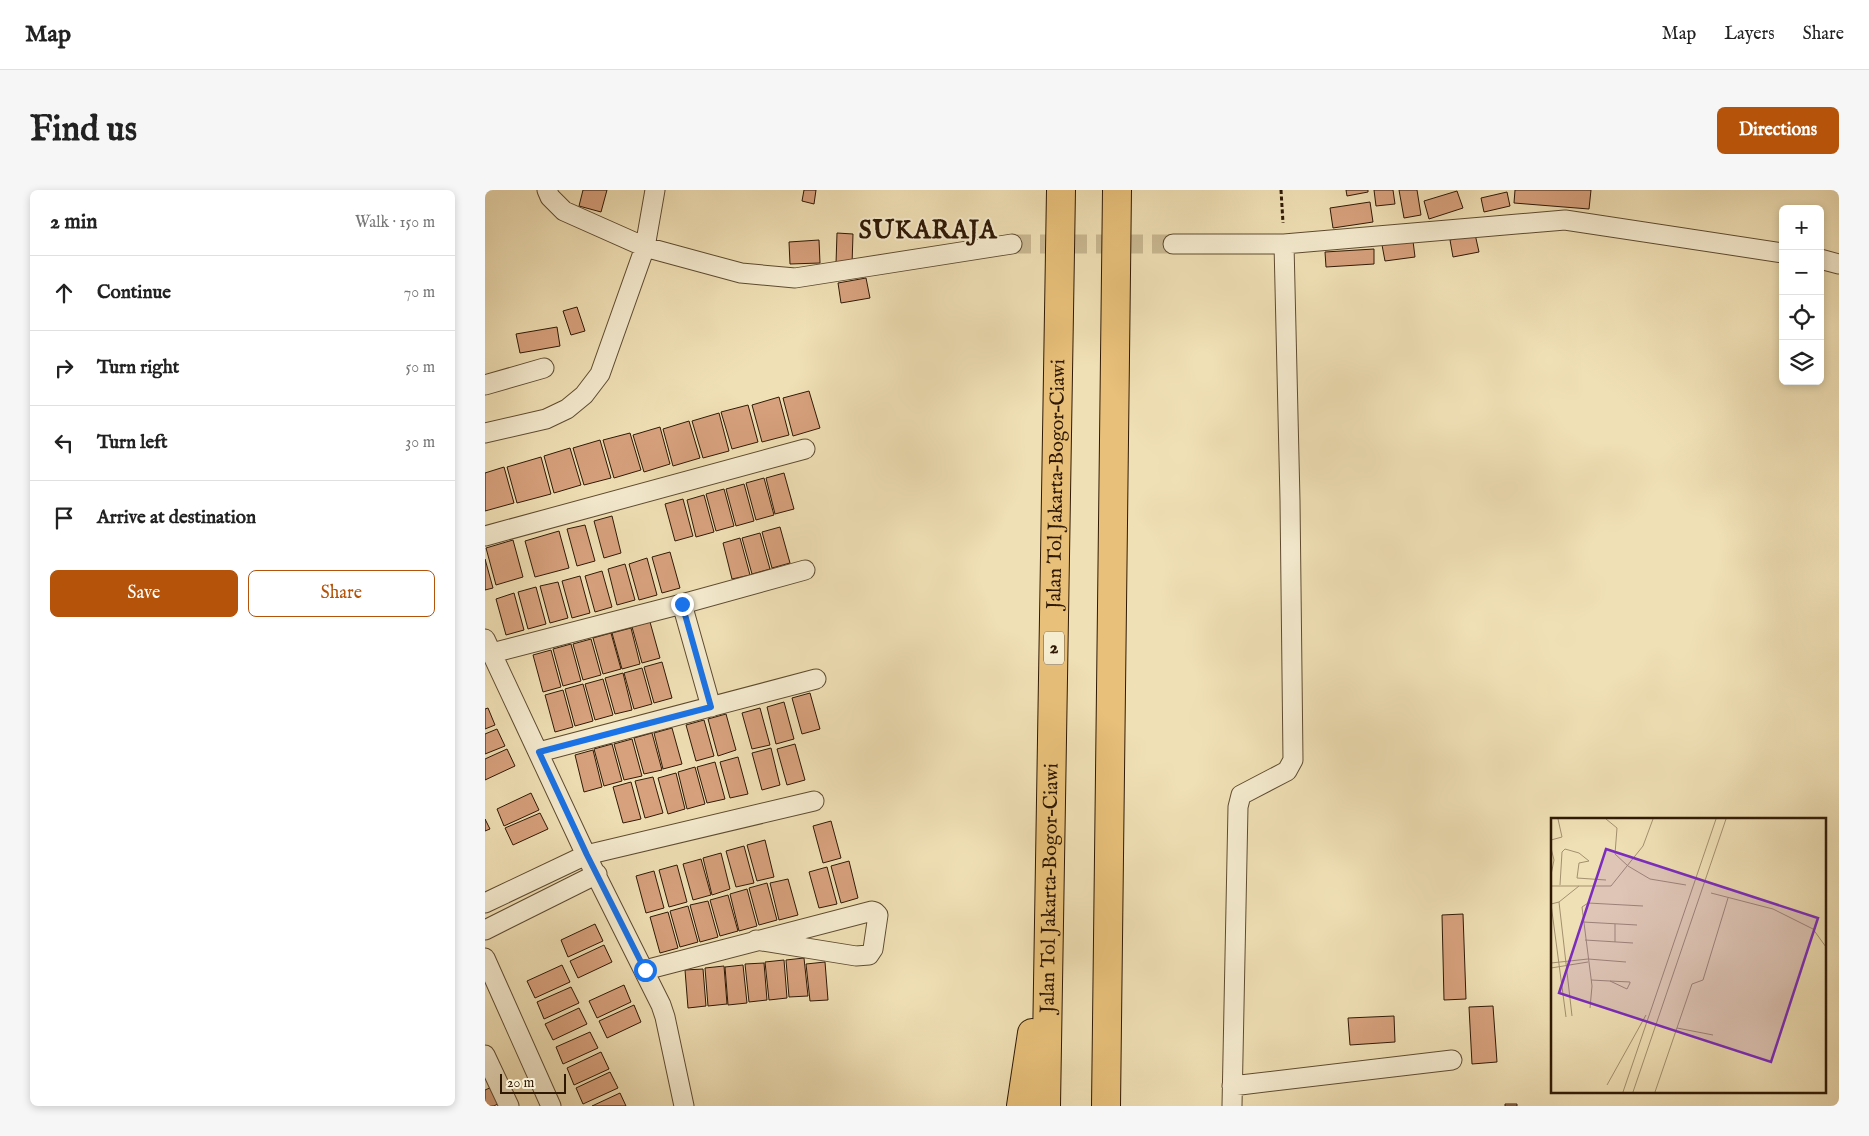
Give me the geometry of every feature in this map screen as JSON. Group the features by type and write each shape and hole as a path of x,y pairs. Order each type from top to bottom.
{"highway":[{"name":"Jalan Tol Jakarta–Bogor–Ciawi","path":"1046,1106 1061,190"},
{"path":"1105,1106 1117,190"},
{"path":"1021,1106 1048,923"}],"street":[{"path":"547,190 550,198 564,211 645,247 741,273 795,278 1012,244"},
{"path":"485,433 546,419 567,409 585,395 600,374 645,247 655,190"},
{"path":"1173,244 1284,244 1565,220 1779,252"},
{"path":"1232,1106 1239,807 1241,794 1287,771 1293,760 1290,500 1284,244"},
{"path":"1824,260 1839,264"},
{"path":"485,385 544,368"},
{"path":"485,536 805,449"},
{"path":"685,1106 665,1017 645,970 587,855 488,646 682,604 805,570"},
{"path":"682,604 711,707"},
{"path":"539,752 816,679"},
{"path":"485,903 587,855 814,801"},
{"path":"485,930 597,874"},
{"path":"645,970 756,940 872,911 878,915 873,949 869,955 856,956 756,940"},
{"path":"485,958 551,1106"},
{"path":"485,1055 509,1106"},
{"path":"1232,1086 1452,1060"}],"path":[{"path":"1281,190 1284,244"}],"building":[{"path":"583,190 607,190 601,212 579,206"},
{"path":"804,190 816,190 814,204 802,201"},
{"path":"1346,190 1368,190 1368,192 1347,196"},
{"path":"1374,190 1393,190 1395,204 1376,206"},
{"path":"1399,190 1417,190 1421,215 1404,218"},
{"path":"1515,190 1591,190 1589,209 1514,203"},
{"path":"1457,191 1463,208 1429,219 1424,201"},
{"path":"1507,192 1510,206 1484,212 1481,198"},
{"path":"1370,202 1373,222 1333,228 1330,208"},
{"path":"837,233 853,234 852,265 836,264"},
{"path":"1475,234 1479,252 1453,257 1450,240"},
{"path":"819,240 820,263 790,264 789,242"},
{"path":"1413,241 1415,257 1385,261 1382,245"},
{"path":"1374,249 1374,264 1326,267 1325,252"},
{"path":"866,278 870,298 841,303 838,283"},
{"path":"577,307 585,331 571,335 563,311"},
{"path":"557,327 560,346 520,353 516,334"},
{"path":"809,391 820,428 793,436 783,398"},
{"path":"779,397 789,435 762,442 752,405"},
{"path":"748,405 758,442 732,449 721,412"},
{"path":"719,413 729,451 703,458 692,421"},
{"path":"689,421 700,458 673,466 663,429"},
{"path":"660,427 670,464 644,472 633,435"},
{"path":"630,433 641,470 614,478 603,440"},
{"path":"600,440 611,478 584,485 573,448"},
{"path":"570,448 581,485 554,493 544,456"},
{"path":"541,457 551,494 517,503 507,467"},
{"path":"504,467 514,503 485,511 485,473"},
{"path":"784,473 794,509 775,514 766,478"},
{"path":"764,478 774,515 756,520 746,483"},
{"path":"744,484 754,521 736,526 726,489"},
{"path":"724,489 734,526 716,531 706,494"},
{"path":"704,495 714,532 696,537 687,500"},
{"path":"683,499 693,536 675,541 665,504"},
{"path":"612,516 621,553 604,558 594,521"},
{"path":"585,525 595,561 577,566 567,529"},
{"path":"780,527 790,563 772,568 762,532"},
{"path":"559,531 569,568 535,577 525,541"},
{"path":"760,533 770,569 752,574 742,538"},
{"path":"740,538 750,575 732,579 723,543"},
{"path":"513,540 523,577 496,585 486,548"},
{"path":"670,552 680,588 662,593 652,557"},
{"path":"647,558 657,595 639,600 629,564"},
{"path":"485,559 493,588 485,590"},
{"path":"625,564 635,600 617,605 608,569"},
{"path":"602,571 612,607 595,612 585,576"},
{"path":"580,576 590,613 572,618 562,581"},
{"path":"558,582 568,618 550,623 540,586"},
{"path":"536,587 546,624 528,629 518,592"},
{"path":"514,593 524,630 506,635 496,599"},
{"path":"650,622 660,658 642,663 632,627"},
{"path":"631,628 640,664 622,669 612,633"},
{"path":"611,633 621,669 603,674 593,638"},
{"path":"591,639 601,675 583,680 573,644"},
{"path":"571,644 581,681 563,686 553,649"},
{"path":"551,650 561,687 543,692 533,655"},
{"path":"662,662 672,698 654,703 644,667"},
{"path":"642,668 652,704 634,709 624,673"},
{"path":"623,673 632,710 615,714 605,678"},
{"path":"603,679 613,715 595,720 585,684"},
{"path":"583,684 593,721 575,726 565,689"},
{"path":"563,690 573,727 555,732 545,695"},
{"path":"810,693 820,729 802,734 792,698"},
{"path":"784,702 794,739 776,744 767,707"},
{"path":"488,708 495,725 485,729 485,709"},
{"path":"760,708 770,745 752,749 742,713"},
{"path":"726,714 736,750 718,756 708,719"},
{"path":"704,720 714,756 696,761 686,725"},
{"path":"672,728 682,764 663,769 654,733"},
{"path":"497,729 505,746 485,754 485,734"},
{"path":"652,733 662,770 644,774 634,738"},
{"path":"632,739 642,776 624,780 614,744"},
{"path":"612,744 622,781 604,786 594,749"},
{"path":"795,744 805,780 787,785 777,749"},
{"path":"771,748 780,785 762,790 752,753"},
{"path":"507,749 515,766 485,780 485,759"},
{"path":"593,750 602,787 584,792 575,755"},
{"path":"738,757 748,794 730,798 720,762"},
{"path":"715,762 725,799 707,803 697,767"},
{"path":"695,767 705,804 687,809 678,772"},
{"path":"676,773 685,809 668,814 658,778"},
{"path":"653,777 663,813 645,818 635,781"},
{"path":"631,782 641,819 623,823 613,787"},
{"path":"531,793 539,810 504,826 497,809"},
{"path":"540,813 548,829 513,845 505,828"},
{"path":"485,819 490,829 485,831"},
{"path":"831,821 841,858 823,863 813,826"},
{"path":"765,840 774,877 757,881 747,845"},
{"path":"744,846 754,883 736,887 726,851"},
{"path":"721,853 730,889 712,895 703,858"},
{"path":"701,859 711,895 693,900 683,864"},
{"path":"849,861 858,898 841,903 831,866"},
{"path":"677,865 687,902 669,907 659,870"},
{"path":"827,867 837,904 819,908 809,872"},
{"path":"654,871 664,908 646,913 636,876"},
{"path":"788,879 798,915 779,920 770,883"},
{"path":"767,883 777,920 759,925 749,888"},
{"path":"747,889 757,926 739,931 730,894"},
{"path":"728,895 738,931 720,936 710,900"},
{"path":"708,901 718,937 700,942 690,905"},
{"path":"688,906 698,942 680,947 670,911"},
{"path":"668,912 678,948 660,953 650,917"},
{"path":"1463,914 1466,999 1444,1000 1442,915"},
{"path":"595,924 603,941 568,957 561,940"},
{"path":"604,945 612,962 578,978 570,961"},
{"path":"804,958 808,996 789,997 786,960"},
{"path":"784,960 787,998 769,1000 765,962"},
{"path":"825,962 828,1000 810,1001 806,964"},
{"path":"764,963 767,1000 749,1002 745,964"},
{"path":"562,965 570,982 535,998 527,981"},
{"path":"743,965 747,1003 728,1005 725,967"},
{"path":"724,966 727,1004 708,1006 705,968"},
{"path":"703,969 706,1006 688,1008 685,970"},
{"path":"624,985 631,1002 597,1018 589,1001"},
{"path":"571,987 579,1003 544,1019 537,1002"},
{"path":"634,1005 641,1022 607,1038 599,1021"},
{"path":"1493,1006 1497,1062 1472,1064 1469,1007"},
{"path":"579,1008 587,1024 553,1040 545,1024"},
{"path":"1394,1016 1395,1042 1350,1045 1348,1018"},
{"path":"590,1032 598,1048 563,1064 556,1047"},
{"path":"601,1052 609,1069 574,1085 567,1068"},
{"path":"610,1072 618,1088 583,1104 576,1088"},
{"path":"492,1087 499,1103 494,1106 485,1106 485,1090"},
{"path":"620,1093 626,1106 592,1106"},
{"path":"1505,1104 1517,1104 1517,1106 1505,1106"}],"tunnel":[{"path":"1012,244 1173,244"}],"district":[{"name":"SUKARAJA","path":"928,231"}],"route":[{"path":"645,970 587,855 539,752 711,707 682,604"}]}
